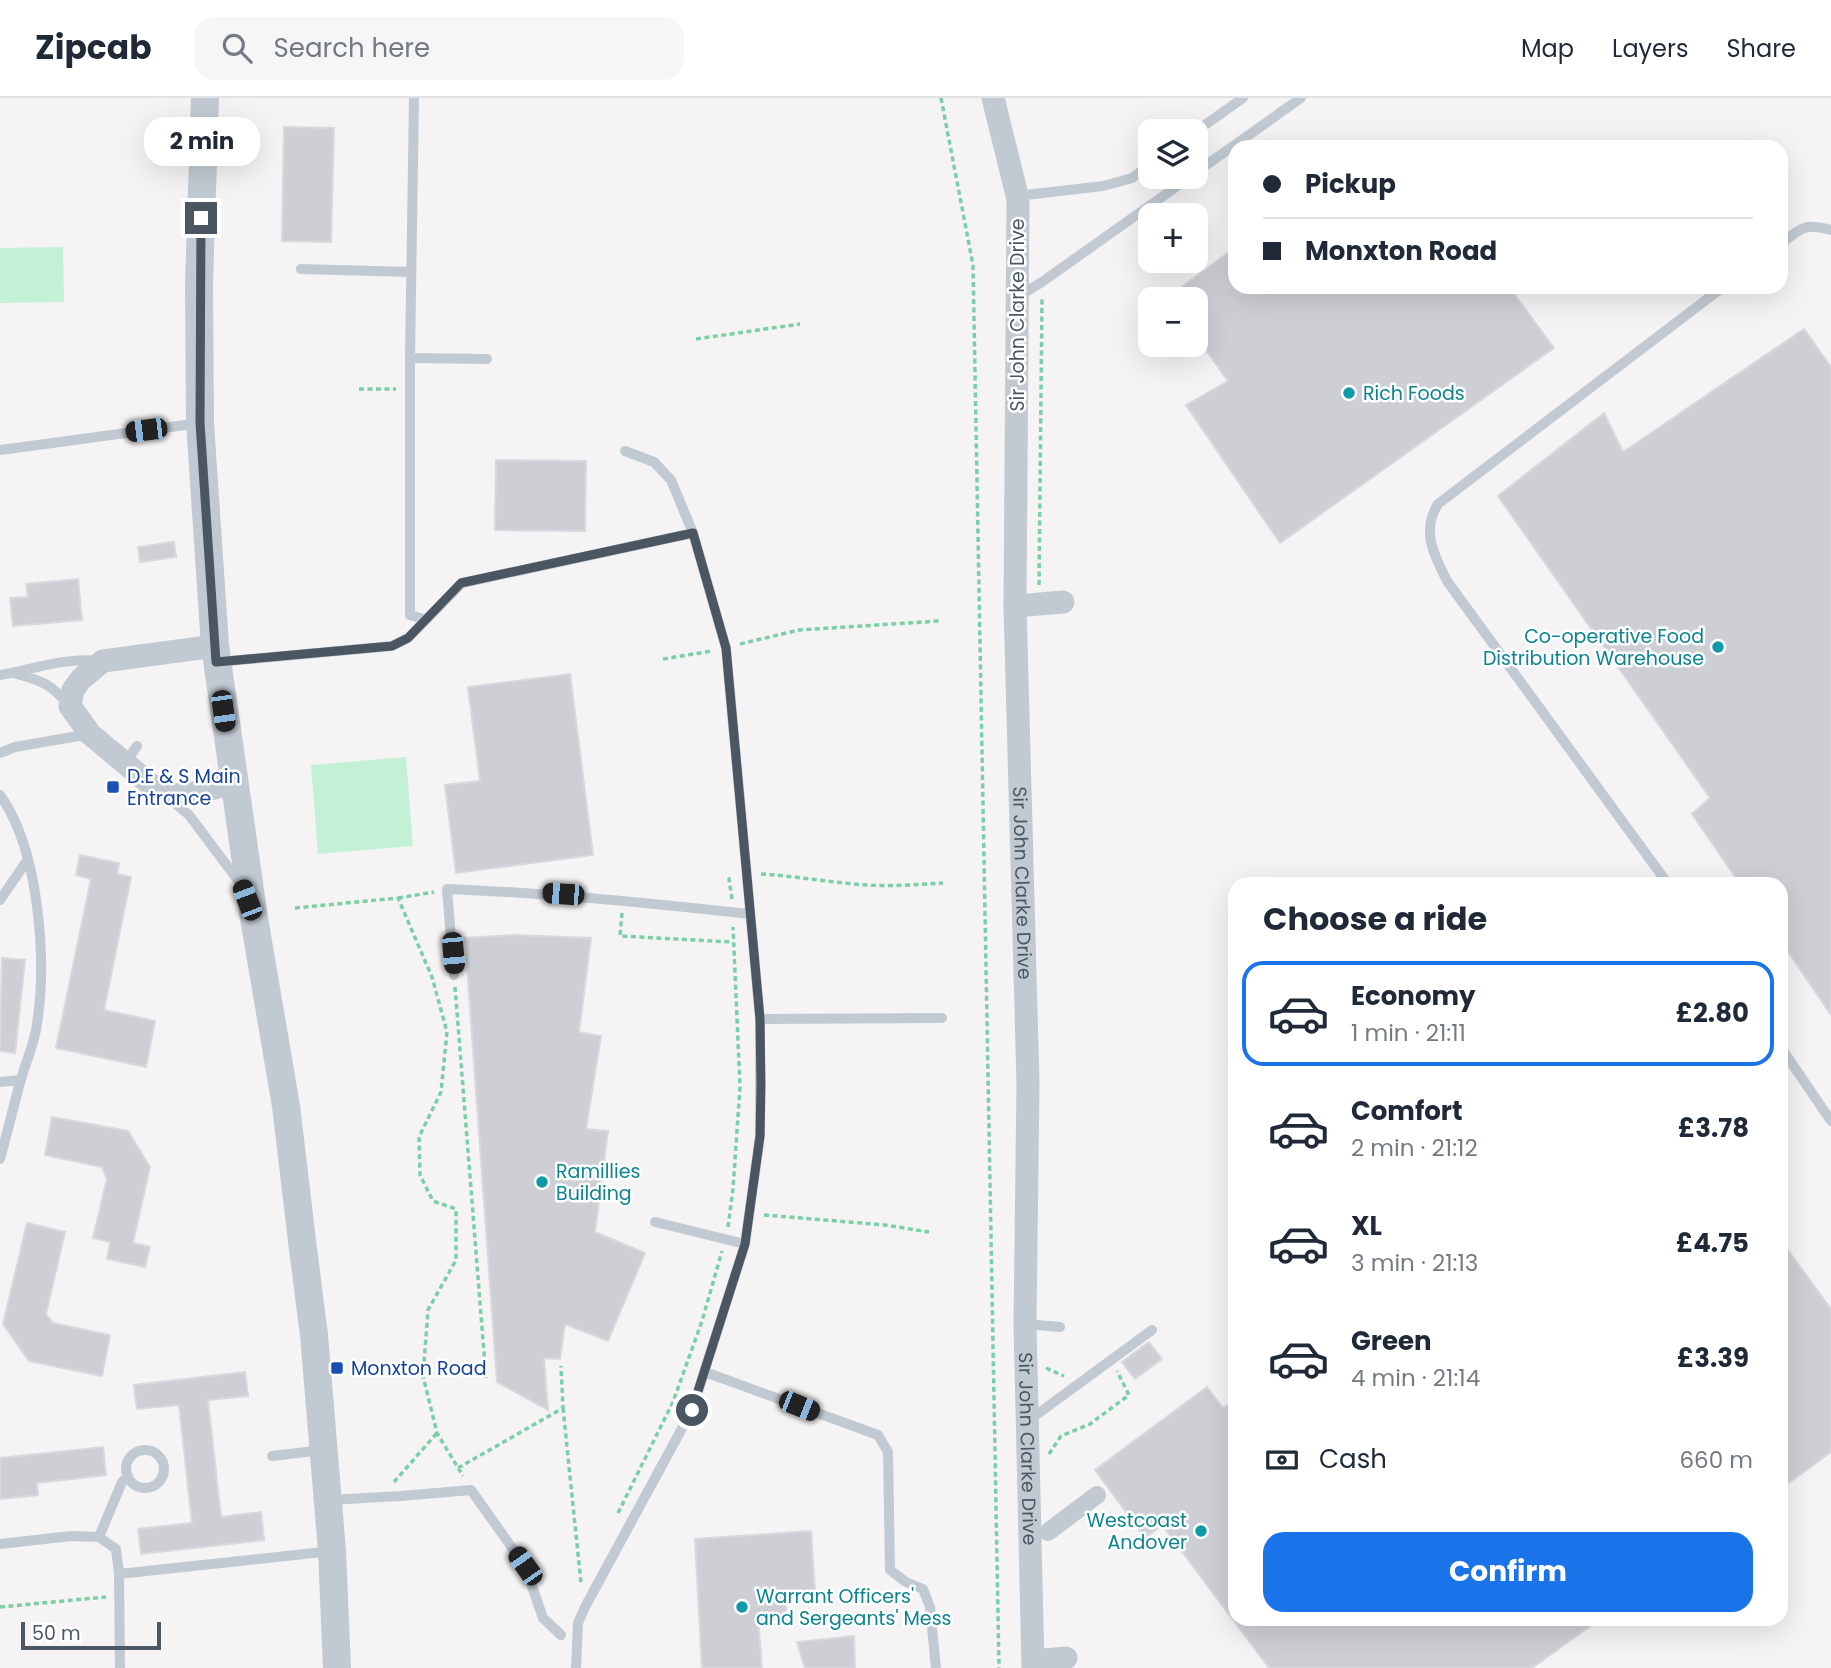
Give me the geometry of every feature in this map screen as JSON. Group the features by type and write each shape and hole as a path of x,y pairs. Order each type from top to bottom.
{"street":[{"path":"205,98 199,284 200,423 215,654 254,918 286,1106 314,1335 332,1551 337,1668"},
{"name":"Sir John Clarke Drive","path":"993,98 1022,197 1016,297 1015,606 1028,1083 1025,1324 1033,1664"},
{"path":"1015,606 1063,602"},
{"path":"215,654 103,661 80,679 70,706 90,734 131,755 161,793 186,795 234,783"},
{"path":"1048,1532 1097,1495"},
{"path":"1033,1664 1066,1658"}],"lane":[{"path":"414,98 410,615 426,620"},
{"path":"1208,123 1243,98"},
{"path":"1242,140 1301,98"},
{"path":"1208,164 1228,150"},
{"path":"1022,197 1103,186 1132,178 1138,173"},
{"path":"1016,297 1042,282 1173,189"},
{"path":"1788,238 1799,229 1813,225 1831,230"},
{"path":"301,269 411,272"},
{"path":"1663,877 1447,581 1431,544 1430,518 1438,504 1714,294"},
{"path":"410,358 486,359"},
{"path":"0,450 200,423"},
{"path":"576,1668 578,1623 585,1607 692,1410 745,1244 760,1136 760,1019 726,648 693,533 671,480 654,462 625,451"},
{"path":"215,654 392,646 408,638 461,583 693,533"},
{"path":"0,675 36,666 103,661"},
{"path":"14,673 45,681 56,689 70,706"},
{"path":"0,752 90,734"},
{"path":"161,793 189,815 212,843 240,881 254,918"},
{"path":"0,794 19,832 28,859 39,925 41,985 37,1026 0,1159"},
{"path":"0,900 28,859"},
{"path":"454,975 447,889 617,898 750,914"},
{"path":"760,1019 942,1018"},
{"path":"1788,1058 1831,1121"},
{"path":"0,1082 21,1080"},
{"path":"655,1222 745,1244"},
{"path":"1025,1324 1060,1327"},
{"path":"1028,1421 1152,1330"},
{"path":"705,1372 878,1435 888,1452 890,1570 923,1589 930,1607 936,1668"},
{"path":"272,1456 323,1450"},
{"path":"99,1537 122,1482 128,1476"},
{"path":"327,1500 471,1490 525,1566 543,1618 561,1635"},
{"path":"0,1544 71,1536 99,1537 116,1549 121,1668"},
{"path":"119,1574 332,1551"}],"path":[{"path":"941,98 973,265 999,1668"},
{"path":"696,339 800,324"},
{"path":"359,389 410,388"},
{"path":"663,659 726,648 799,630 939,621"},
{"path":"612,1523 673,1402 702,1321 730,1221 740,1087 734,912 729,879 746,873 810,877 855,884 895,886 943,883"},
{"path":"295,908 398,898 447,889"},
{"path":"398,898 432,977 447,1032 441,1092 419,1137 420,1175 433,1201 456,1209 456,1260 428,1310 423,1376 437,1433 471,1490"},
{"path":"610,912 622,912 620,936 733,942"},
{"path":"454,975 486,1378"},
{"path":"751,1214 885,1225 929,1232"},
{"path":"561,1366 581,1584 588,1572"},
{"path":"458,1468 563,1408"},
{"path":"382,1497 437,1433"},
{"path":"0,1607 120,1596"}],"green space":[{"path":"63,247 64,302 0,303 0,248"},
{"path":"406,757 413,846 318,854 311,765"}],"building":[{"path":"284,127 334,128 331,242 282,241"},
{"name":"Rich Foods","path":"1228,253 1228,294 1514,294 1554,348 1280,543 1186,405 1228,381 1208,353 1208,287 1181,287 1200,273 1208,273 1208,268"},
{"name":"Co-operative Food Distribution Warehouse","path":"1804,329 1831,367 1831,1015 1788,952 1788,877 1735,877 1692,814 1710,798 1498,496 1604,413 1623,452"},
{"path":"496,460 586,461 585,531 495,530"},
{"path":"174,542 176,557 140,562 138,547"},
{"path":"78,579 82,620 13,626 10,598 28,597 26,584"},
{"path":"570,674 593,855 456,873 445,785 480,781 468,687"},
{"path":"80,855 119,863 117,874 131,877 104,1010 155,1021 146,1067 56,1048 91,879 76,875"},
{"name":"Ramillies Building","path":"513,935 591,938 579,1032 601,1036 586,1129 608,1131 595,1232 645,1253 608,1341 565,1324 560,1359 544,1358 548,1410 497,1382 465,938"},
{"path":"2,958 25,960 15,1053 0,1051"},
{"path":"52,1117 128,1131 150,1167 133,1243 150,1247 145,1267 107,1259 110,1242 93,1238 107,1179 102,1167 45,1155"},
{"path":"27,1223 65,1232 46,1314 53,1323 110,1335 102,1376 29,1361 3,1324"},
{"path":"1788,1250 1831,1309 1831,1452 1788,1484"},
{"path":"1149,1342 1162,1359 1135,1379 1122,1362"},
{"path":"245,1372 248,1396 208,1400 221,1517 261,1512 264,1540 141,1554 138,1529 192,1523 179,1405 137,1409 134,1385"},
{"name":"Westcoast Andover","path":"1207,1387 1223,1408 1228,1405 1228,1613 1162,1525 1145,1538 1095,1470"},
{"path":"103,1447 106,1475 37,1483 38,1495 0,1499 0,1458"},
{"name":"Warrant Officers' and Sergeants' Mess","path":"811,1531 815,1591 786,1595 786,1619 758,1619 762,1668 702,1668 695,1539"},
{"name":"Westcoast Andover","path":"1238,1626 1590,1626 1532,1668 1269,1668"},
{"name":"Warrant Officers' and Sergeants' Mess","path":"854,1636 855,1668 805,1668 797,1642"}],"place":[{"name":"Rich Foods","path":"1349,393"},
{"name":"Co-operative Food Distribution Warehouse","path":"1718,647"},
{"name":"D.E & S Main Entrance","path":"113,787"},
{"name":"Ramillies Building","path":"542,1182"},
{"name":"Monxton Road","path":"337,1368"},
{"name":"Westcoast Andover","path":"1201,1531"},
{"name":"Warrant Officers' and Sergeants' Mess","path":"742,1607"}],"route":[{"path":"201,218 200,423 216,662 392,646 408,638 461,583 693,533 726,648 760,1019 761,1085 760,1136 745,1244 692,1410"}]}
